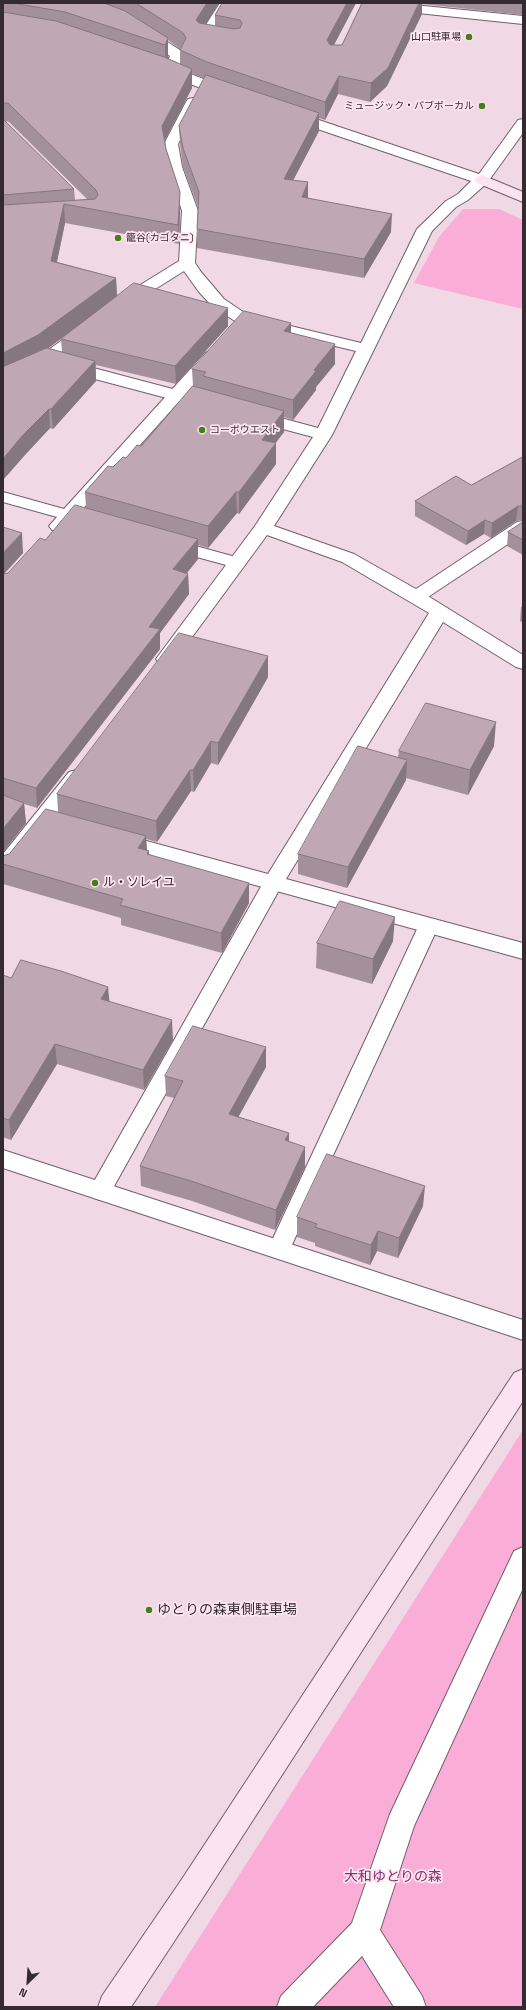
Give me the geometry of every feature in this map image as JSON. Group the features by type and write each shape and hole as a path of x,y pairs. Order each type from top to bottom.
{"street":[{"path":"132,25 178,55 170,71"},
{"path":"148,63 202,85 240,98"},
{"path":"202,85 171,144 175,167 190,212 186,263 202,287 228,312 234,332 367,349"},
{"path":"278,110 482,180 523,197"},
{"path":"157,670 263,528 323,435 367,349 425,229 451,204 463,197 482,180 523,123"},
{"path":"3,381 46,360 129,297 186,263"},
{"path":"46,360 323,435"},
{"path":"263,528 348,558 416,597 523,663"},
{"path":"273,883 439,612"},
{"path":"3,868 86,765"},
{"path":"22,812 65,826"},
{"path":"96,834 428,927 523,952"},
{"path":"3,1159 523,1330"},
{"path":"113,2007 192,1889 523,1380"},
{"path":"292,2007 364,1932 400,1824 523,1559"},
{"path":"364,1932 411,2007"}],"lane":[{"path":"226,3 205,37 234,42"},
{"path":"378,5 523,20"},
{"path":"48,537 175,395 234,332"},
{"path":"3,496 97,523"},
{"path":"416,597 523,526"},
{"path":"156,540 237,563"},
{"path":"100,1191 273,883"},
{"path":"279,1249 428,927"}],"green space":[{"path":"463,209 499,209 523,220 523,309 414,283 439,237"},
{"name":"大和ゆとりの森","path":"523,1430 523,2007 155,2007"}],"building":[{"path":"13,3 104,3 125,11 168,38 165,45 65,12"},
{"path":"136,3 207,3 196,20 199,23 234,29 240,28 242,23 240,20 215,15 222,3 347,3 327,40 330,45 342,45 362,3 419,3 388,68 371,83 339,76 325,102 207,62 180,50 186,38 183,33"},
{"path":"3,12 56,21 164,57 192,69 162,126 166,149 180,192 178,225 64,204 51,261 116,278 38,335 3,353 3,205 95,199 98,195 96,190 8,103 3,103"},
{"path":"206,75 319,113 284,179 308,182 302,197 392,214 364,259 197,229 199,192 183,148 179,126"},
{"path":"3,119 74,189 3,195"},
{"path":"134,283 228,308 175,366 61,339"},
{"path":"244,311 291,323 284,331 335,344 293,400 203,376 206,372 192,369"},
{"path":"47,348 95,361 51,409 49,409 22,436 3,459 3,367"},
{"path":"193,386 284,411 262,440 276,443 239,492 236,492 208,526 85,492 108,466 113,467 123,457 126,458 137,445 141,446"},
{"path":"523,457 523,506 518,506 492,523 485,520 468,531 415,501 456,476 471,485"},
{"path":"75,505 198,539 173,569 188,574 149,627 160,629 36,788 3,778 3,574 8,573 40,538 45,540"},
{"path":"523,522 523,540 508,532"},
{"path":"3,527 22,533 3,553"},
{"path":"179,633 268,656 218,743 211,741 193,770 190,770 156,821 57,794"},
{"path":"426,703 496,722 470,770 399,751"},
{"path":"358,746 407,760 348,867 298,854"},
{"path":"3,795 24,803 3,829"},
{"path":"46,809 146,836 138,848 149,851 147,854 249,883 221,933 120,905 123,899 3,864 3,856 9,854"},
{"path":"340,901 395,917 373,959 317,943"},
{"path":"21,960 61,971 108,987 101,999 172,1020 143,1070 55,1044 9,1120 3,1118 3,975 11,978"},
{"path":"193,1026 266,1047 229,1114 289,1133 285,1140 305,1147 276,1210 191,1181 140,1166 183,1081 165,1076"},
{"path":"327,1154 425,1186 399,1238 378,1231 371,1245 315,1227 317,1224 297,1217"}],"place":[{"name":"山口駐車場","path":"469,37"},
{"name":"ミュージック・パブボーカル","path":"482,106"},
{"name":"籠谷(カゴタニ)","path":"118,238"},
{"name":"コーポウエスト","path":"202,430"},
{"name":"ル・ソレイユ","path":"95,883"},
{"name":"ゆとりの森東側駐車場","path":"149,1610"}]}
